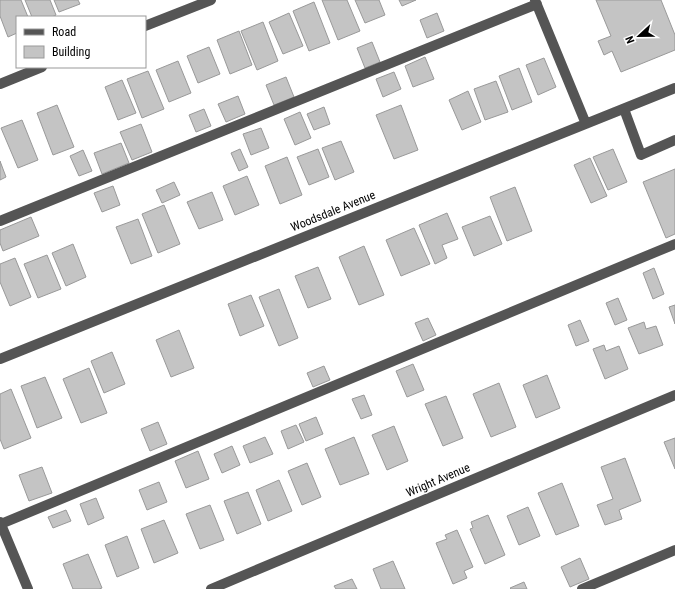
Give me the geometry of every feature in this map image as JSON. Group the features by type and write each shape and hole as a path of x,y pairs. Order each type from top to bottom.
{"street":[{"path":"146,26 211,0"},
{"path":"0,221 536,2 586,124"},
{"path":"0,84 40,68"},
{"name":"Woodsdale Avenue","path":"0,359 675,88"},
{"path":"624,109 641,155 675,140"},
{"path":"28,589 1,523 675,244"},
{"name":"Wright Avenue","path":"211,589 675,395"},
{"path":"582,589 675,550"}],"building":[{"path":"0,0 21,0 28,16 16,16 16,33 8,37 0,16"},
{"path":"25,0 50,0 56,15 54,16 32,16"},
{"path":"54,0 78,0 80,4 59,12"},
{"path":"322,0 347,0 360,31 338,40"},
{"path":"355,0 379,0 385,15 365,23"},
{"path":"399,0 416,0 402,6"},
{"path":"596,0 661,0 675,35 675,50 621,72 612,51 604,55 598,41 611,36"},
{"path":"314,2 330,43 309,51 293,11"},
{"path":"289,13 303,46 283,54 269,22"},
{"path":"437,13 444,31 427,38 420,20"},
{"path":"263,22 278,61 257,70 241,31"},
{"path":"239,31 252,65 230,74 217,40"},
{"path":"372,42 380,62 365,68 357,48"},
{"path":"209,47 220,74 198,83 187,56"},
{"path":"425,57 434,79 413,87 405,66"},
{"path":"544,58 556,87 538,95 526,65"},
{"path":"178,61 191,93 169,102 156,70"},
{"path":"519,68 532,102 512,110 499,76"},
{"path":"148,71 164,109 142,118 127,79"},
{"path":"394,72 401,89 383,97 376,79"},
{"path":"286,77 294,97 274,105 266,85"},
{"path":"122,80 136,113 118,120 105,87"},
{"path":"496,81 508,112 485,120 474,89"},
{"path":"468,91 481,122 462,130 449,100"},
{"path":"238,96 245,114 226,122 218,104"},
{"path":"57,105 74,147 53,155 37,113"},
{"path":"401,105 418,150 394,159 376,115"},
{"path":"324,107 330,124 314,130 307,114"},
{"path":"204,109 211,126 196,132 189,115"},
{"path":"300,112 311,138 295,145 284,119"},
{"path":"22,120 38,160 18,168 1,128"},
{"path":"141,124 152,152 132,160 120,132"},
{"path":"261,128 269,148 251,155 243,134"},
{"path":"341,141 354,172 335,180 322,148"},
{"path":"121,143 129,163 102,174 94,153"},
{"path":"240,149 248,167 239,171 231,153"},
{"path":"318,149 329,177 309,185 297,157"},
{"path":"613,149 627,182 608,190 593,157"},
{"path":"83,150 92,171 79,176 70,156"},
{"path":"287,157 302,195 280,204 265,166"},
{"path":"590,158 607,196 591,203 574,165"},
{"path":"0,161 6,177 0,180"},
{"path":"675,169 675,234 666,238 643,182"},
{"path":"247,176 259,205 235,215 223,186"},
{"path":"174,182 180,195 162,203 156,190"},
{"path":"113,186 120,205 102,212 94,193"},
{"path":"515,187 532,231 507,241 490,197"},
{"path":"212,192 223,220 199,229 187,202"},
{"path":"164,205 180,244 158,253 142,214"},
{"path":"447,213 458,239 442,245 447,258 435,264 419,225"},
{"path":"490,216 502,244 474,256 462,227"},
{"path":"31,217 39,236 3,251 0,243 0,230"},
{"path":"138,219 152,256 131,264 116,227"},
{"path":"414,228 430,264 401,276 386,240"},
{"path":"73,244 86,277 66,286 52,253"},
{"path":"364,246 384,295 359,305 339,257"},
{"path":"47,255 61,289 38,298 24,264"},
{"path":"15,258 31,297 10,306 0,282 0,264"},
{"path":"318,267 331,299 308,308 295,276"},
{"path":"654,268 664,294 653,299 643,273"},
{"path":"279,289 298,338 279,346 259,297"},
{"path":"251,295 264,326 240,336 228,304"},
{"path":"618,298 627,320 615,325 606,303"},
{"path":"675,305 675,324 669,307"},
{"path":"428,318 436,335 423,341 415,323"},
{"path":"580,320 589,341 576,346 568,325"},
{"path":"644,322 646,329 656,326 663,345 639,354 628,328"},
{"path":"179,330 194,368 171,377 156,340"},
{"path":"604,345 606,351 619,346 628,369 605,379 593,349"},
{"path":"112,352 125,384 104,393 91,361"},
{"path":"413,364 424,390 407,397 396,371"},
{"path":"324,366 330,380 313,387 307,373"},
{"path":"89,368 107,413 81,423 63,379"},
{"path":"547,375 560,408 536,418 523,385"},
{"path":"45,377 62,418 37,428 21,386"},
{"path":"499,383 516,427 491,437 473,394"},
{"path":"11,389 31,438 4,449 0,439 0,394"},
{"path":"364,395 372,415 361,419 352,399"},
{"path":"446,396 463,438 443,446 425,404"},
{"path":"316,417 323,434 306,441 299,424"},
{"path":"158,422 167,444 150,451 141,429"},
{"path":"296,425 304,442 288,449 281,431"},
{"path":"394,426 408,461 387,470 372,435"},
{"path":"265,437 273,454 250,463 243,446"},
{"path":"354,437 369,474 340,485 325,449"},
{"path":"675,438 675,469 664,442"},
{"path":"232,446 240,465 222,473 214,454"},
{"path":"198,451 209,479 186,488 175,461"},
{"path":"625,458 641,501 619,510 622,519 605,525 597,505 613,499 601,467"},
{"path":"307,463 321,497 302,505 288,471"},
{"path":"42,467 52,493 29,501 19,475"},
{"path":"279,480 292,511 268,521 256,490"},
{"path":"159,482 167,502 147,510 139,490"},
{"path":"562,483 579,526 556,535 538,493"},
{"path":"248,492 261,524 237,534 224,501"},
{"path":"96,498 104,518 88,525 80,504"},
{"path":"210,505 224,540 200,549 186,514"},
{"path":"528,507 540,536 519,545 507,516"},
{"path":"66,510 71,521 53,528 48,517"},
{"path":"488,515 505,555 485,564 470,529 473,528 471,522"},
{"path":"164,520 178,553 154,563 141,529"},
{"path":"457,530 473,567 464,571 467,578 453,584 436,543 447,539 445,535"},
{"path":"127,536 139,568 117,577 105,545"},
{"path":"88,554 102,588 73,589 63,564"},
{"path":"580,558 589,579 570,587 561,567"},
{"path":"393,561 405,589 381,589 373,569"},
{"path":"352,579 357,589 336,589 334,586"},
{"path":"524,582 527,589 510,588"}]}
